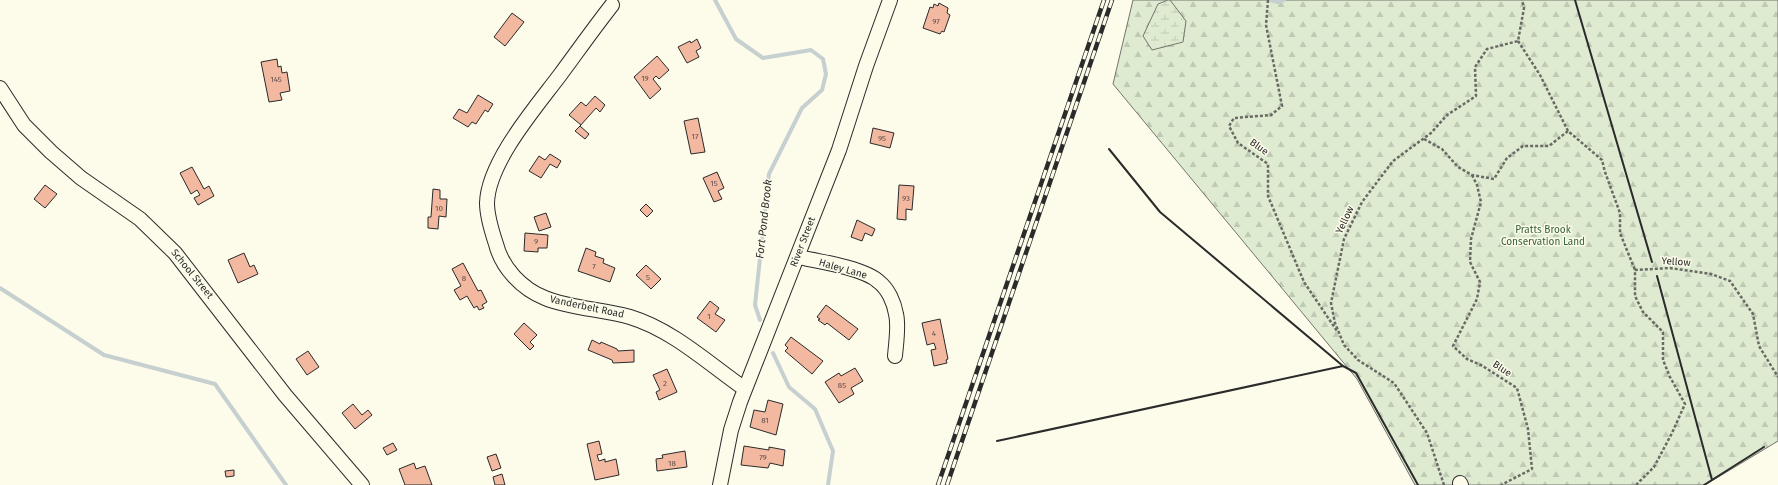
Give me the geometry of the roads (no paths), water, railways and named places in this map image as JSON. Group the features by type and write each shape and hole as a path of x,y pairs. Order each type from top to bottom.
{"street":[{"name":"River Street","path":"720,485 733,424 745,389 839,150 866,66 890,0"},
{"name":"Vanderbelt Road","path":"612,5 535,108 500,160 491,184 487,203 498,254 515,277 529,290 545,298 607,311 651,325 673,338 745,389"},
{"name":"School Street","path":"0,88 24,125 51,152 81,178 144,223 176,253 285,395 362,485"},
{"name":"Haley Lane","path":"798,256 836,265 868,275 879,282 891,297 897,315 895,356"}],"waterway":[{"name":"Fort Pond Brook","path":"715,0 736,39 763,58 811,50 823,59 826,74 822,90 802,108 769,174 755,305 760,320"},
{"path":"1269,0 1278,2 1284,0"},
{"path":"0,288 104,355 215,384 286,485"},
{"name":"Fort Pond Brook","path":"773,353 789,387 815,409 833,451 828,485"}],"railway":[{"path":"938,485 1104,0"},
{"path":"947,485 1112,0"}],"park label":[{"name":"Pratts Brook Conservation Land","path":"1543,236"}]}
